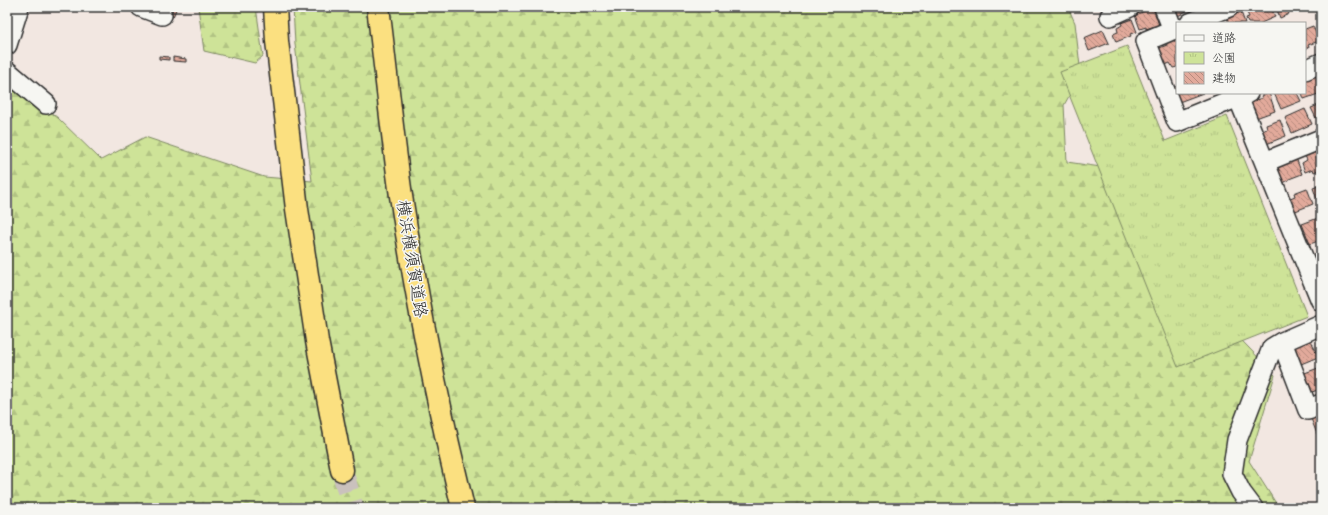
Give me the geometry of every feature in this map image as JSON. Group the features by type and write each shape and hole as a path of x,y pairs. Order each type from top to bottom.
{"highway":[{"path":"275,7 297,209 317,341 342,470"},
{"name":"横浜横須賀道路","path":"378,7 401,196 419,306 441,416 463,508"}],"street":[{"path":"7,45 19,7"},
{"path":"141,7 162,15"},
{"path":"1110,16 1130,7"},
{"path":"1164,7 1176,22"},
{"path":"1192,22 1229,7"},
{"path":"1176,29 1146,41 1177,122 1243,95 1265,162 1321,301"},
{"path":"1306,70 1321,63"},
{"path":"7,71 46,104"},
{"path":"1265,162 1321,139"},
{"path":"1253,508 1241,492 1232,474 1237,440 1277,345 1321,325"},
{"path":"1277,345 1308,410 1321,404"}],"green space":[{"path":"198,7 256,7 263,56 255,63 204,51"},
{"path":"293,7 1068,7 1075,23 1081,75 1064,105 1067,162 1114,169 1222,320 1275,375 1249,461 1279,508 7,508 7,79 58,118 101,160 145,137 264,177 312,181 295,44"},
{"path":"1127,46 1165,141 1227,116 1307,316 1178,367 1060,72"}],"building":[{"path":"174,7 177,7 173,17 170,16"},
{"path":"1173,7 1188,7 1189,10 1175,17"},
{"path":"1190,7 1197,7 1198,8 1191,11"},
{"path":"1254,7 1271,7 1275,17 1263,22 1248,22 1246,18 1249,17 1246,10"},
{"path":"1276,7 1301,7 1288,12 1289,14 1280,18"},
{"path":"1153,8 1159,25 1146,29 1146,27 1140,29 1135,15"},
{"path":"1241,12 1245,22 1229,22 1227,18"},
{"path":"1132,19 1137,32 1130,34 1131,36 1116,42 1113,34 1118,32 1117,28 1122,25 1121,23"},
{"path":"1321,23 1321,34 1317,25"},
{"path":"1313,26 1319,41 1308,45 1309,47 1306,48 1306,29"},
{"path":"1103,30 1109,43 1089,51 1084,38"},
{"path":"1174,39 1176,42 1176,67 1173,68 1170,63 1163,66 1157,49 1167,45 1166,42"},
{"path":"159,56 169,57 169,60 159,59"},
{"path":"173,57 186,59 186,62 173,61"},
{"path":"1318,75 1321,81 1321,93 1304,99 1302,94 1306,94 1306,80"},
{"path":"1176,94 1200,94 1179,102"},
{"path":"1269,94 1275,111 1256,118 1250,102 1262,98 1261,96"},
{"path":"1274,94 1298,94 1301,101 1281,109"},
{"path":"1321,104 1321,116 1316,118 1311,108"},
{"path":"1305,109 1312,124 1292,133 1285,118"},
{"path":"1280,120 1286,136 1264,145 1259,132 1267,129 1266,125"},
{"path":"1317,150 1321,151 1321,169 1314,172 1313,169 1305,172 1302,163 1307,160 1305,156 1307,153"},
{"path":"1296,158 1302,174 1281,184 1275,169 1280,167 1279,165"},
{"path":"1321,185 1321,211 1313,188"},
{"path":"1307,188 1313,204 1293,212 1288,199 1295,196 1294,193"},
{"path":"1318,218 1321,227 1321,240 1310,244 1302,224"},
{"path":"1321,251 1321,270 1318,272 1313,259 1320,256 1318,253"},
{"path":"1321,338 1321,348 1318,339"},
{"path":"1311,340 1318,357 1301,364 1300,362 1297,363 1293,347"},
{"path":"1321,367 1321,389 1312,392 1309,384 1306,385 1302,374"},
{"path":"1321,412 1321,432 1317,434 1310,416"}],"tunnel":[{"path":"342,470 353,508"}]}
